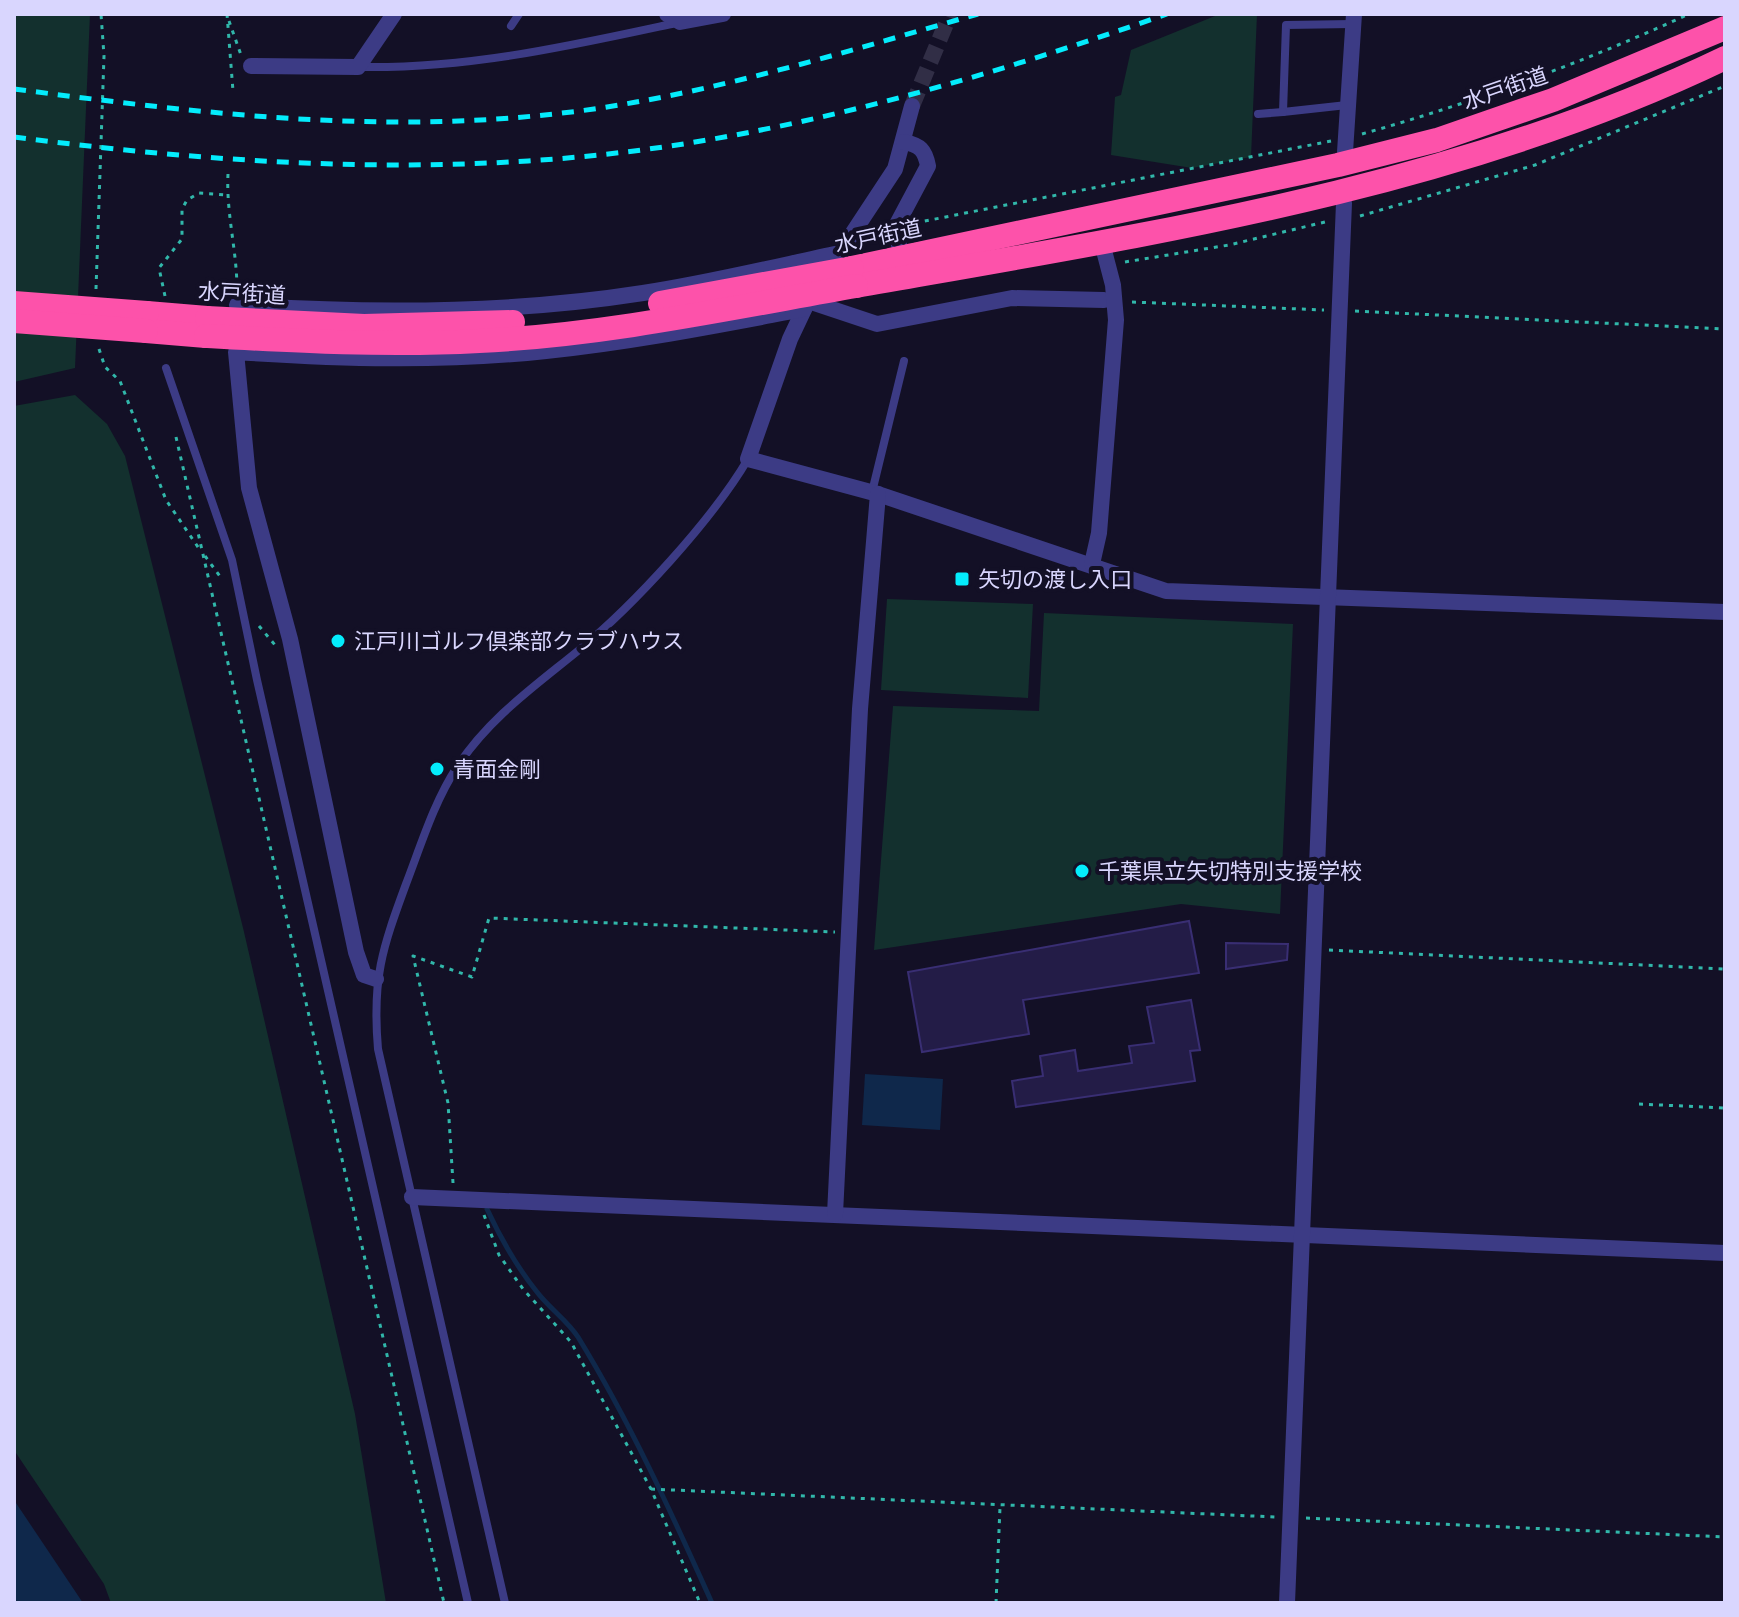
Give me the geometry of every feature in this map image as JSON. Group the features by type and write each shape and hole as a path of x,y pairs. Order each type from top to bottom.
{"highway":[{"name":"水戸街道","path":"14,303 153,316 207,327 361,344 480,341 594,330 849,269 1338,165 1437,140 1553,100 1725,28"},
{"name":"水戸街道","path":"849,269 1102,243 1347,191 1560,127 1725,58"},
{"name":"水戸街道","path":"14,321 153,316"}],"street":[{"path":"251,66 358,67 394,14"},
{"path":"673,18 723,14"},
{"path":"1346,145 1353,19"},
{"path":"912,106 895,169 849,269 806,305 790,339 748,459 875,493 1166,591 1725,612"},
{"path":"902,258 895,228 928,166 925,153 917,145 904,142"},
{"path":"1287,1603 1344,203"},
{"path":"1092,564 1099,533 1116,320 1113,285 1102,243"},
{"path":"237,305 426,312 505,308 849,269"},
{"path":"376,979 364,975 356,952 290,639 249,488 236,352 422,358 544,351 665,335 806,305 877,324 1012,298 1104,300"},
{"path":"835,1214 860,709 875,493"},
{"path":"412,1197 1725,1253"}],"lane":[{"path":"511,26 519,14"},
{"path":"358,67 424,68 500,59 576,47 673,18"},
{"path":"1283,112 1286,25 1353,19"},
{"path":"1258,114 1347,105"},
{"path":"875,493 904,361"},
{"path":"166,368 240,590 468,1603"},
{"path":"505,1603 378,1049 376,979 384,943 456,767 511,703 581,648 640,592 714,505 748,459"}],"path":[{"path":"895,228 1346,145 1598,56 1689,14"},
{"path":"227,15 243,61 251,66"},
{"path":"227,15 233,91"},
{"path":"228,174 227,195 237,262 237,305"},
{"path":"153,316 159,268 182,239 182,209 187,200 199,193 227,195"},
{"path":"1124,302 1725,329"},
{"path":"203,554 444,1603"},
{"path":"453,1199 448,1103 413,956 472,977 489,918 849,933"},
{"path":"1313,950 1725,969"},
{"path":"1639,1104 1725,1108"},
{"path":"478,1200 499,1255 523,1289 571,1342 653,1489 700,1603"},
{"path":"653,1489 1000,1507 1725,1537"},
{"path":"996,1603 1000,1507"}],"green space":[{"path":"14,14 90,14 75,368 14,382"},
{"path":"1220,14 1257,14 1251,157 1192,168 1111,155 1115,97 1121,95 1131,50"},
{"path":"75,395 107,424 125,456 244,932 355,1414 386,1603 111,1603 104,1584 14,1450 14,406"},
{"path":"887,599 1033,604 1028,698 881,690"},
{"path":"1044,613 1293,624 1280,914 1181,904 874,950 893,706 1039,711"}],"water":[{"path":"865,1074 943,1079 940,1130 862,1125"},
{"path":"14,1500 83,1603 14,1603"}],"building":[{"path":"1189,921 1199,973 1023,1000 1029,1034 922,1052 908,972"},
{"path":"1226,943 1288,944 1287,960 1226,969"},
{"path":"1191,1000 1200,1050 1190,1051 1195,1081 1016,1107 1012,1081 1043,1076 1040,1056 1075,1050 1078,1071 1132,1063 1129,1046 1154,1043 1147,1007"}],"waterway":[{"path":"487,1209 522,1272 574,1331 597,1369 649,1468 712,1603"}],"tunnel":[{"path":"912,106 950,14"}],"railway":[{"path":"14,89 226,114 296,119 436,122 507,118 630,103 730,82 978,14"},
{"path":"14,137 188,156 364,165 539,160 626,152 771,128 885,101 1055,52 1167,14"}],"place":[{"name":"矢切の渡し入口","path":"962,579"},
{"name":"江戸川ゴルフ倶楽部クラブハウス","path":"338,641"},
{"name":"青面金剛","path":"437,769"},
{"name":"千葉県立矢切特別支援学校","path":"1082,871"}]}
